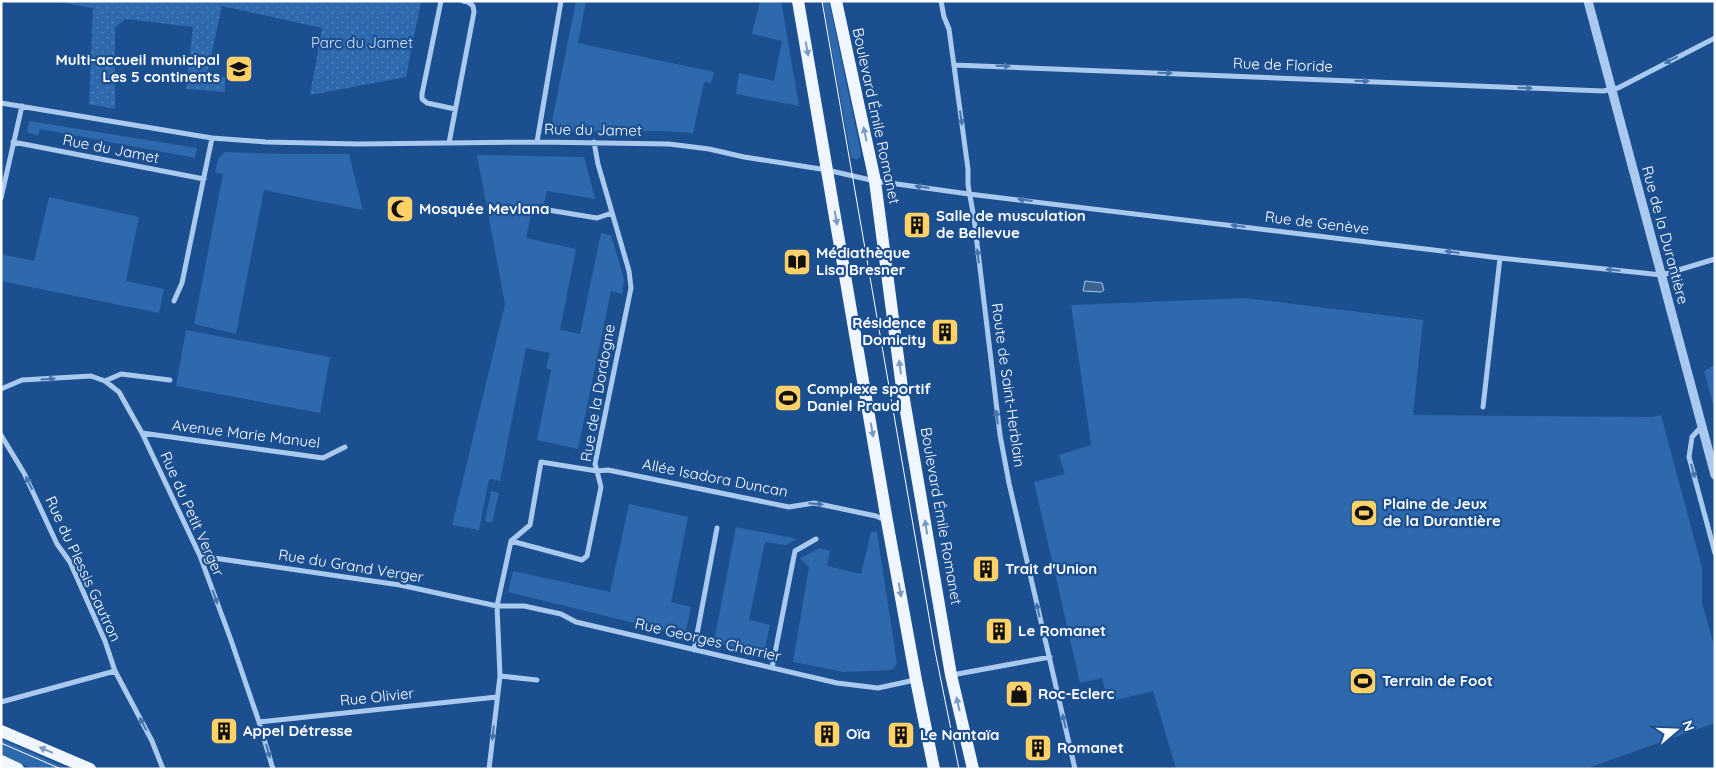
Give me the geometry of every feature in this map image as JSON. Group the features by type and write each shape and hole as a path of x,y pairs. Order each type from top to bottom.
{"main road":[{"path":"798,1 887,521 934,769"},
{"name":"Boulevard Émile Romanet","path":"836,1 875,181 902,388 951,675 973,769"},
{"path":"1,731 90,769"},
{"path":"1,761 18,769"}],"street":[{"path":"441,1 422,99 427,103 456,109"},
{"path":"449,143 474,12 473,6 463,1"},
{"path":"537,142 561,1"},
{"name":"Route de Saint-Herblain","path":"941,1 944,17 949,28 968,169 969,194 974,218 998,429 1075,769"},
{"name":"Rue de la Durantière","path":"1588,1 1715,475"},
{"path":"1611,90 1715,38"},
{"name":"Rue de Floride","path":"954,64 1565,90 1611,90"},
{"name":"Rue du Jamet","path":"1,103 212,138 266,142 359,144 594,142 669,144 827,170 875,181 969,194"},
{"path":"1,198 22,106"},
{"path":"174,301 182,284 212,138"},
{"name":"Rue du Jamet","path":"14,142 204,180"},
{"name":"Rue de la Dordogne","path":"510,542 530,525 541,462 597,471 595,464 631,288 629,272 594,142"},
{"name":"Rue de Genève","path":"969,194 1500,258 1662,275"},
{"path":"542,209 597,218 612,213"},
{"path":"1484,407 1500,258"},
{"path":"1662,275 1715,259"},
{"path":"1,389 22,380 91,376 105,381 121,374 170,380"},
{"name":"Rue du Petit Verger","path":"105,381 119,392 142,433 200,556 259,722 273,769"},
{"path":"1701,427 1692,437 1689,457 1715,553"},
{"name":"Avenue Marie Manuel","path":"142,433 323,458 345,447"},
{"name":"Rue du Plessis Gautron","path":"1,436 24,473 57,544 70,562 105,641 114,671 152,741 163,769"},
{"name":"Allée Isadora Duncan","path":"597,471 608,470 789,507 814,503 876,516 887,521"},
{"path":"489,769 500,676 496,606 510,542 582,560 588,556 601,487 597,471"},
{"path":"694,650 717,528"},
{"path":"772,668 795,551 816,539"},
{"name":"Rue du Grand Verger","path":"200,556 400,585 496,606"},
{"name":"Rue Georges Charrier","path":"496,606 524,606 561,614 576,622 837,683 878,688 916,680"},
{"path":"951,675 1050,657"},
{"path":"1,702 114,671"},
{"path":"500,676 537,680"},
{"name":"Rue Olivier","path":"259,722 497,696"}],"green space":[{"name":"Parc du Jamet","path":"53,1 421,1 406,77 310,95 322,28 222,6 207,74 225,77 225,92 186,89 193,27 125,19 115,28 115,109 89,104 93,8"},
{"path":"576,1 586,1 578,43 714,72 711,83 704,82 693,133 661,131 561,132 557,130 552,121"},
{"path":"760,1 781,1 799,106 736,94 739,73 774,81 782,41 752,34"},
{"path":"823,1 829,1 861,153 861,156 856,160 851,157"},
{"path":"29,121 197,148 195,158 40,129 38,136 27,132"},
{"path":"225,152 349,154 363,210 264,190 236,334 194,324 223,174 215,172 218,159"},
{"path":"477,155 584,157 595,199 547,191 544,203 533,206 526,238 576,249 560,330 580,334 601,233 611,235 624,279 622,294 611,291 578,449 537,440 551,370 546,368 550,353 526,348 500,481 489,479 479,530 452,525 505,304"},
{"path":"49,197 139,217 126,281 164,289 159,313 1,281 1,254 34,261"},
{"name":"Plaine de Jeux de la Durantière","path":"1246,298 1423,320 1413,415 1651,417 1661,415 1702,568 1702,603 1715,648 1715,723 1585,769 1176,769 1153,691 1108,702 1102,678 1080,683 1034,482 1065,474 1059,455 1091,445 1071,305"},
{"path":"186,330 330,357 320,413 176,386"},
{"path":"1715,365 1715,411 1704,371"},
{"path":"491,491 499,493 492,523 485,521"},
{"path":"629,504 688,517 671,602 691,607 686,631 679,634 508,592 513,571 610,592"},
{"path":"736,527 797,539 786,545 765,542 749,620 770,625 765,648 756,653 714,642"},
{"path":"871,532 877,532 897,664 892,670 844,672 793,662 809,567 800,559 819,548 830,551 827,566 861,574"},
{"path":"1,739 69,769 33,769 1,755"}],"shaded area":[{"path":"1085,281 1102,283 1104,290 1101,292 1083,291"}],"tram line":[{"path":"822,1 935,651 959,769"},
{"path":"1,743 61,769"}],"place":[{"name":"Multi-accueil municipal Les 5 continents","path":"239,69"},
{"name":"Mosquée Mevlana","path":"400,209"},
{"name":"Salle de musculation de Bellevue","path":"917,225"},
{"name":"Médiathèque Lisa Bresner","path":"797,262"},
{"name":"Résidence Domicity","path":"945,332"},
{"name":"Complexe sportif Daniel Praud","path":"788,398"},
{"name":"Plaine de Jeux de la Durantière","path":"1364,513"},
{"name":"Trait d'Union","path":"986,569"},
{"name":"Le Romanet","path":"999,631"},
{"name":"Terrain de Foot","path":"1363,681"},
{"name":"Roc-Eclerc","path":"1019,694"},
{"name":"Appel Détresse","path":"224,731"},
{"name":"Oïa","path":"827,734"},
{"name":"Le Nantaïa","path":"901,735"},
{"name":"Romanet","path":"1038,748"}]}
